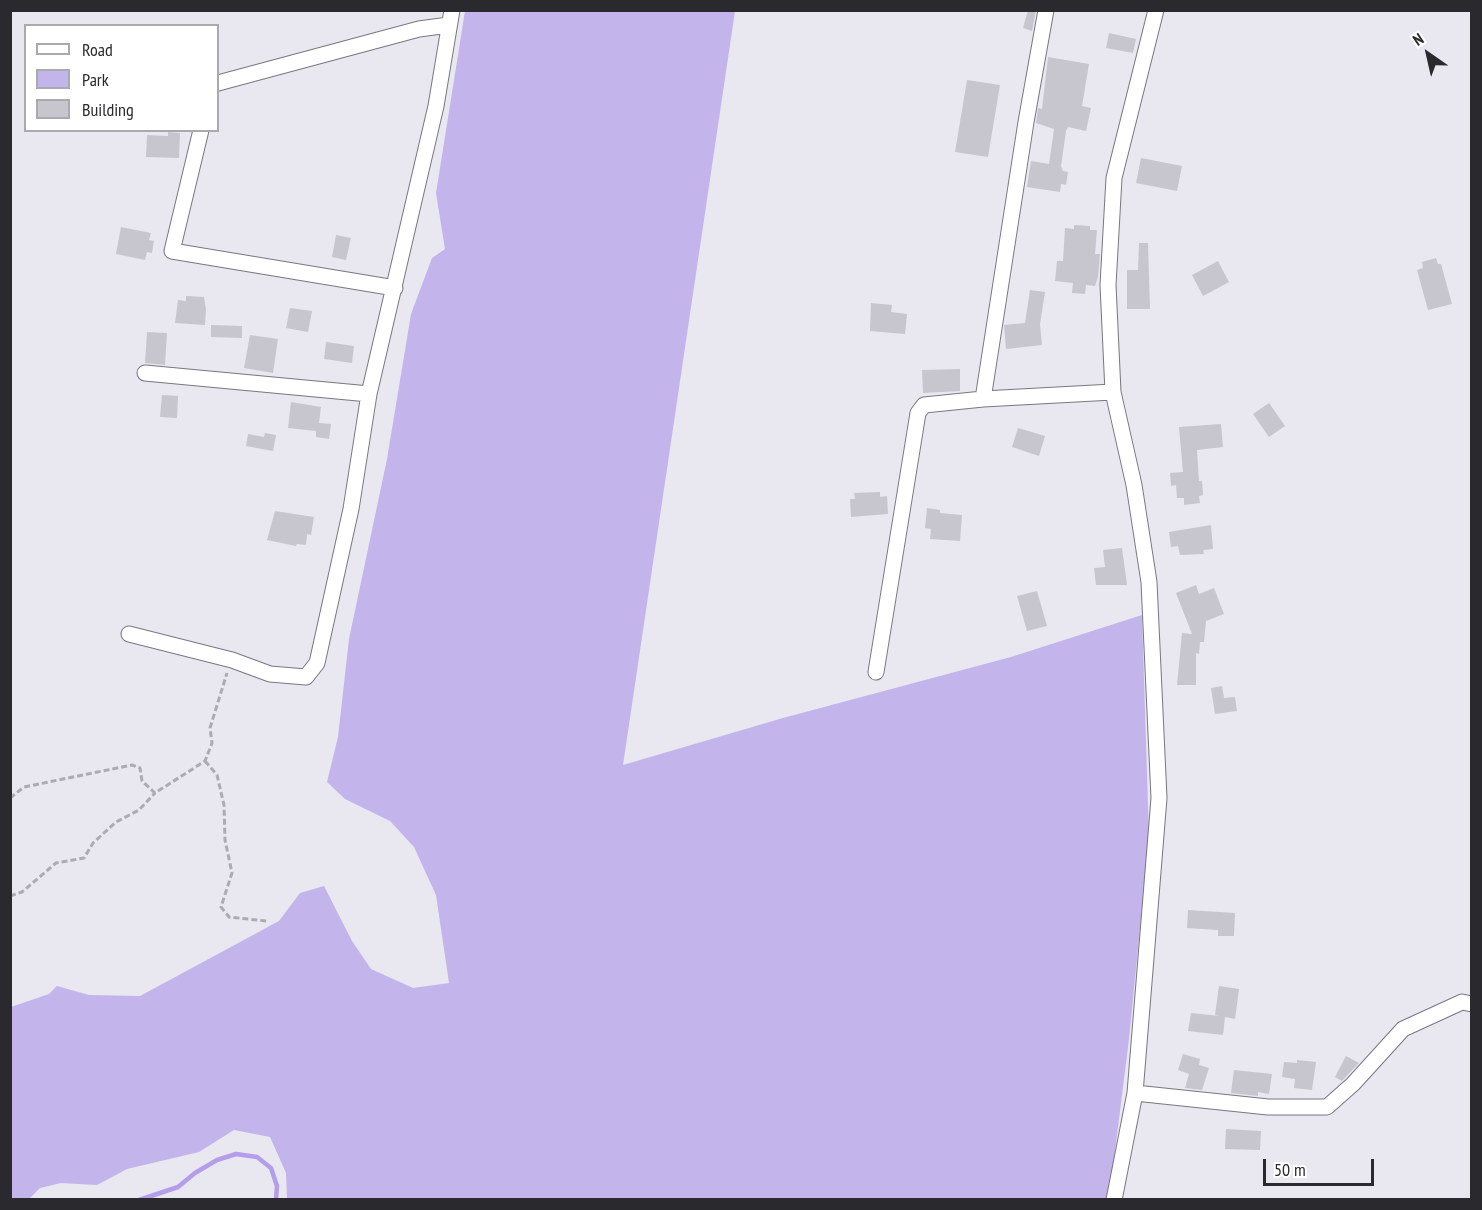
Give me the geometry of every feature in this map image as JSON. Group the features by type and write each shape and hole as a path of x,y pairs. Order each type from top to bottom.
{"street":[{"path":"983,399 1026,122 1047,10"},
{"path":"1114,1200 1135,1093 1159,798 1149,582 1134,485 1113,392 1108,285 1114,178 1156,10"},
{"path":"129,634 232,660 270,674 306,677 317,663 351,510 369,394 396,288 436,106 450,18 419,29 219,83"},
{"path":"201,132 172,251 396,288"},
{"path":"145,373 369,394"},
{"path":"876,672 918,413 924,405 983,399 1113,392"},
{"path":"1135,1093 1268,1107 1327,1107 1353,1084 1403,1029 1462,1002 1472,1004"}],"path":[{"path":"10,896 37,880 56,863 84,858 93,843 116,822 138,810 155,793 205,761 213,743 210,728 232,660"},
{"path":"205,761 217,775 224,804 225,840 232,873 221,907 229,917 266,921"},
{"path":"10,798 24,787 132,765 140,768 142,781 155,793"}],"green space":[{"path":"465,11 735,11 623,765 783,718 1011,657 1142,615 1149,837 1129,1039 1109,1199 287,1199 286,1173 270,1137 234,1130 199,1152 127,1169 97,1185 61,1183 40,1188 29,1199 11,1200 11,1007 49,994 57,986 89,995 140,996 279,921 300,893 324,886 352,941 371,969 413,988 449,983 436,895 414,847 390,821 345,799 327,782 338,737 349,639 387,459 411,314 432,258 445,249 436,193"}],"building":[{"path":"1028,10 1036,10 1032,31 1023,28"},
{"path":"1109,33 1136,39 1133,53 1106,48"},
{"path":"1048,57 1089,64 1082,106 1091,108 1086,131 1068,127 1066,131 1061,166 1063,171 1068,172 1066,185 1061,184 1060,192 1027,187 1031,161 1049,164 1054,129 1036,123 1038,108 1042,109"},
{"path":"967,80 1000,85 988,157 955,152"},
{"path":"168,132 180,133 179,158 146,157 147,135 168,136"},
{"path":"1141,158 1182,166 1177,191 1136,183"},
{"path":"1074,225 1090,226 1090,230 1097,230 1095,254 1100,254 1098,277 1095,286 1086,285 1085,294 1072,293 1073,283 1055,281 1057,261 1063,261 1065,228 1074,229"},
{"path":"121,227 151,233 149,240 154,241 152,253 147,252 145,260 116,254"},
{"path":"336,235 351,238 346,260 332,257"},
{"path":"1139,243 1148,243 1150,309 1127,309 1127,270 1138,270"},
{"path":"1436,258 1438,264 1441,264 1452,304 1428,310 1417,270 1423,268 1422,262"},
{"path":"1218,261 1229,282 1203,296 1192,275"},
{"path":"1030,290 1045,292 1040,324 1042,345 1006,349 1004,325 1025,323"},
{"path":"186,296 204,297 205,325 175,323 178,300 186,301"},
{"path":"871,303 892,305 891,312 907,314 905,334 870,331"},
{"path":"290,308 312,311 308,332 286,328"},
{"path":"211,325 242,326 242,338 211,337"},
{"path":"147,332 167,333 165,365 145,363"},
{"path":"250,335 278,339 273,373 244,368"},
{"path":"326,342 354,346 352,363 324,359"},
{"path":"960,369 960,391 923,393 922,370"},
{"path":"162,395 178,396 177,418 160,417"},
{"path":"291,402 321,407 319,423 331,424 329,439 316,437 316,431 288,428"},
{"path":"1269,403 1285,426 1269,437 1253,414"},
{"path":"1221,424 1223,447 1197,450 1199,481 1202,481 1203,495 1199,496 1200,503 1184,505 1184,498 1177,498 1176,485 1171,486 1170,473 1183,472 1179,427"},
{"path":"1018,428 1045,436 1039,456 1012,447"},
{"path":"265,433 276,435 273,451 246,446 248,434 264,437"},
{"path":"880,492 880,497 887,496 888,514 851,517 850,499 855,499 854,493"},
{"path":"927,508 940,510 940,513 962,515 960,541 930,539 931,529 925,528"},
{"path":"275,511 314,517 311,535 307,534 306,545 297,544 296,546 267,540"},
{"path":"1211,525 1213,549 1203,550 1204,554 1180,555 1178,546 1171,547 1169,532"},
{"path":"1122,548 1127,585 1096,585 1094,568 1105,567 1103,550"},
{"path":"1196,585 1199,594 1214,588 1224,614 1206,621 1204,642 1200,642 1199,654 1196,653 1196,685 1177,685 1182,633 1192,634 1176,593"},
{"path":"1037,591 1047,626 1027,631 1017,596"},
{"path":"1222,686 1224,698 1235,697 1237,711 1215,714 1211,688"},
{"path":"1188,910 1235,913 1234,936 1218,936 1218,930 1187,928"},
{"path":"1219,986 1239,989 1235,1019 1225,1017 1223,1035 1188,1031 1191,1013 1219,1016 1215,1015"},
{"path":"1183,1054 1200,1059 1199,1065 1209,1068 1202,1090 1185,1088 1189,1074 1178,1070"},
{"path":"1346,1056 1359,1063 1342,1081 1335,1077"},
{"path":"1297,1060 1316,1062 1312,1090 1294,1088 1295,1079 1282,1077 1284,1062 1297,1063"},
{"path":"1234,1070 1272,1074 1269,1094 1258,1092 1258,1096 1231,1093"},
{"path":"1226,1129 1261,1131 1260,1150 1225,1149"}],"waterway":[{"path":"139,1200 178,1187 195,1173 217,1160 236,1154 257,1157 271,1168 277,1186 276,1200"}]}
